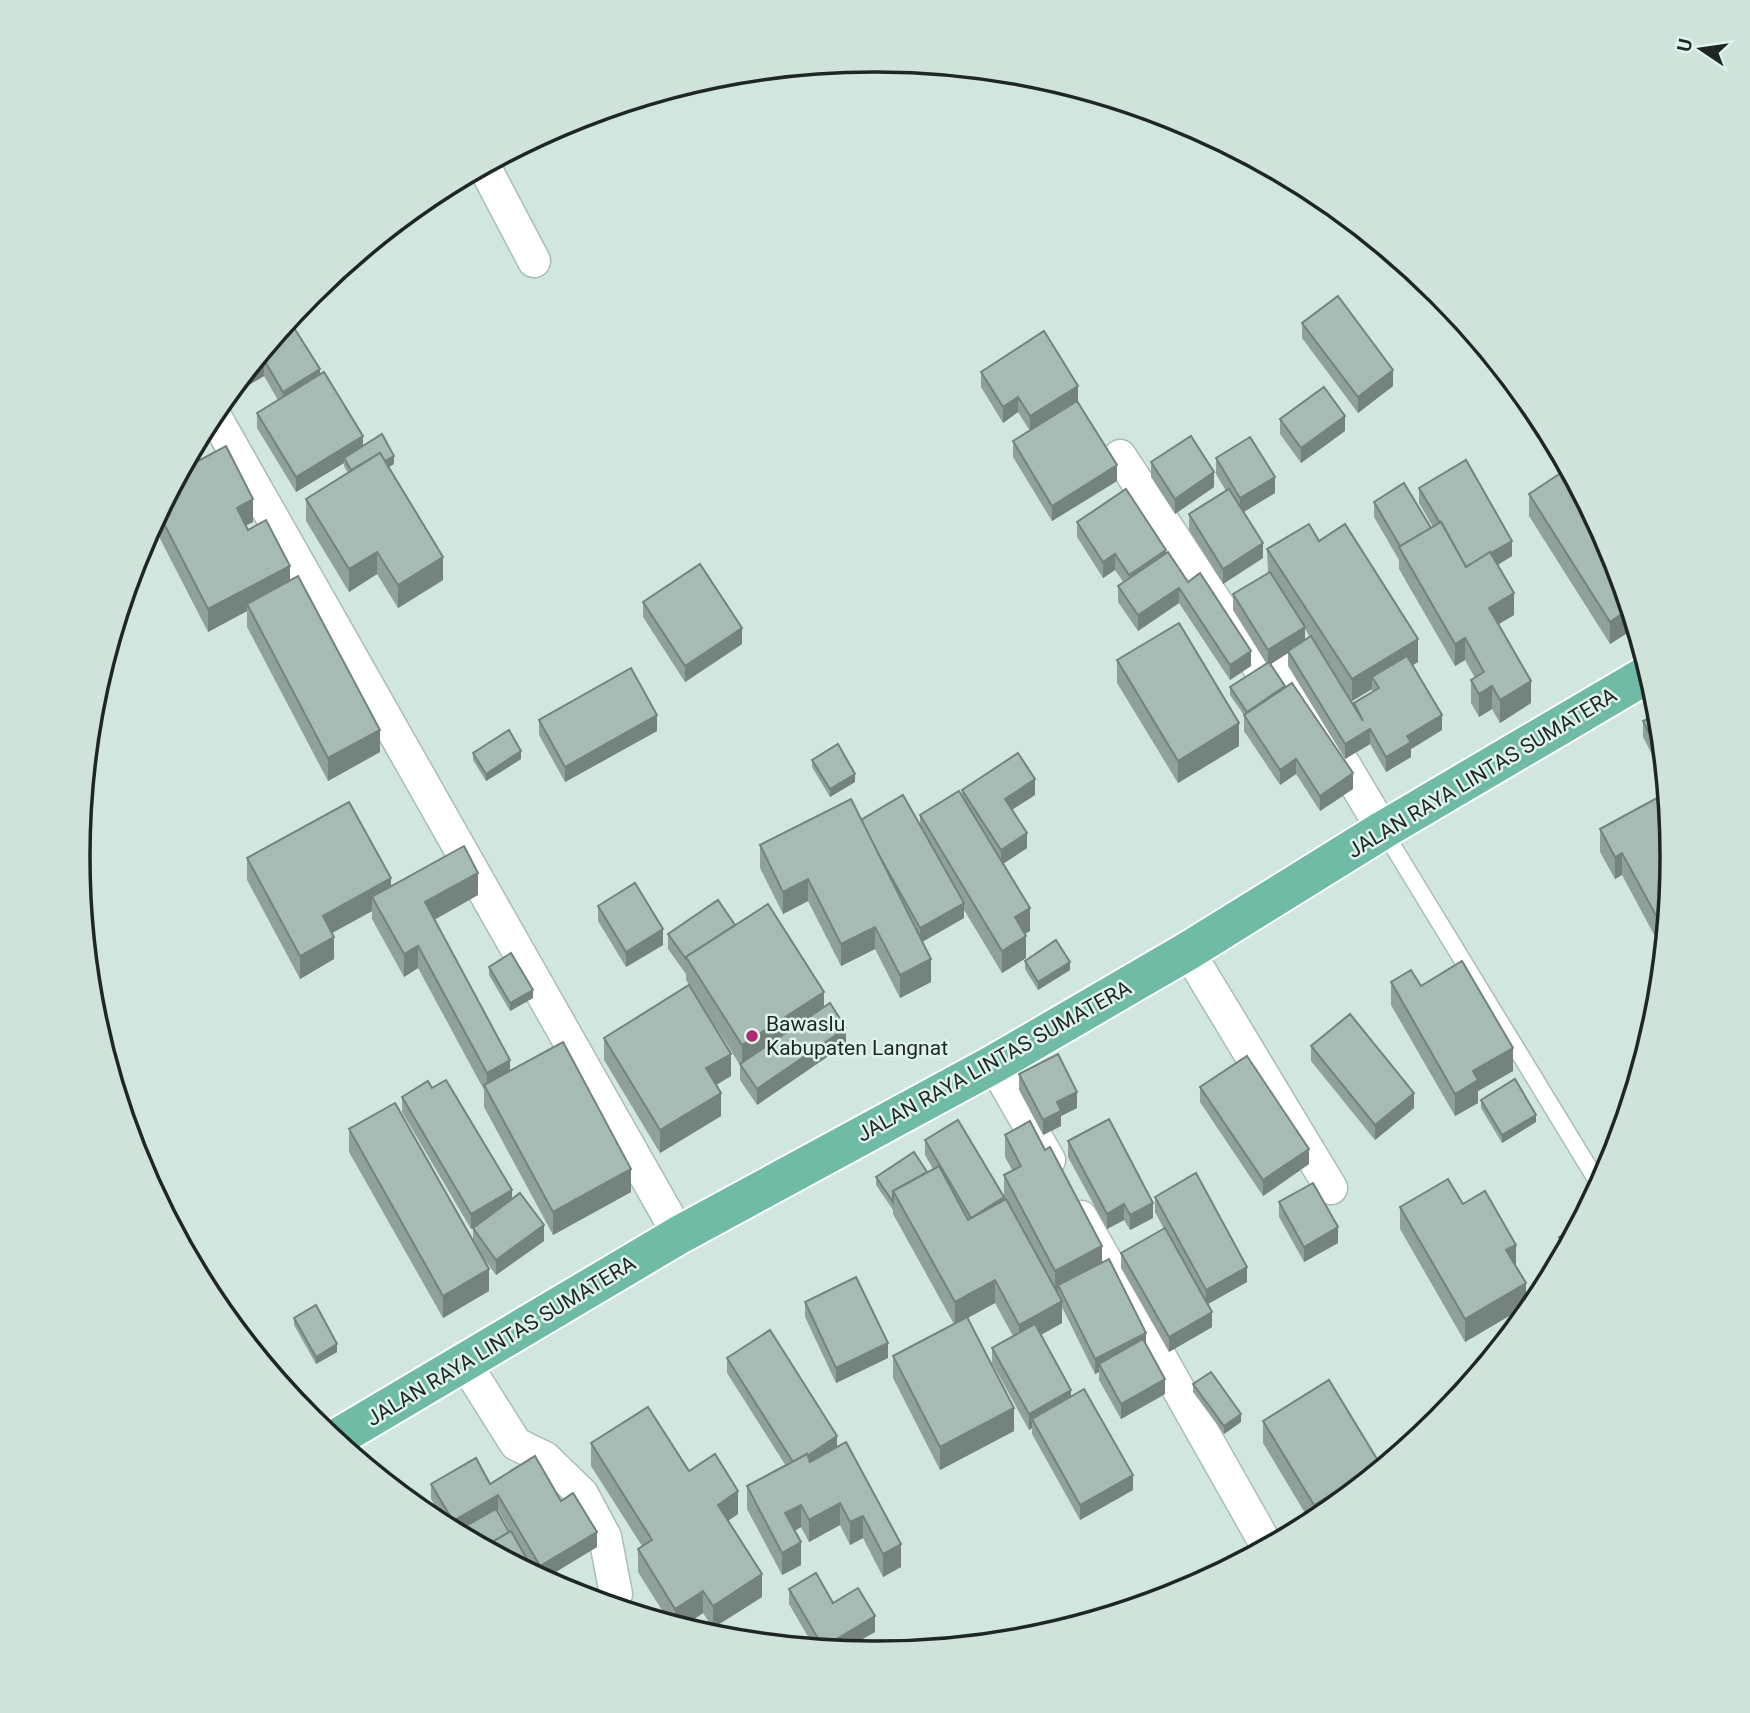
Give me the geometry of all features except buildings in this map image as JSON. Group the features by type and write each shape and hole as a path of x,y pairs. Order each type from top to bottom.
{"highway":[{"name":"JALAN RAYA LINTAS SUMATERA","path":"344,1434 680,1235 994,1064 1188,951 1383,830 1639,679"}],"street":[{"path":"488,174 534,261"},
{"path":"220,425 680,1235"},
{"path":"1120,456 1260,669 1279,667 1345,766 1383,830"},
{"path":"1188,951 1331,1188"},
{"path":"994,1064 1263,1538"},
{"path":"465,1363 516,1444 545,1458 582,1494 605,1537 616,1594"}],"lane":[{"path":"1383,830 1593,1174"}],"place":[{"name":"Bawaslu Kabupaten Langnat","path":"752,1036"}]}
